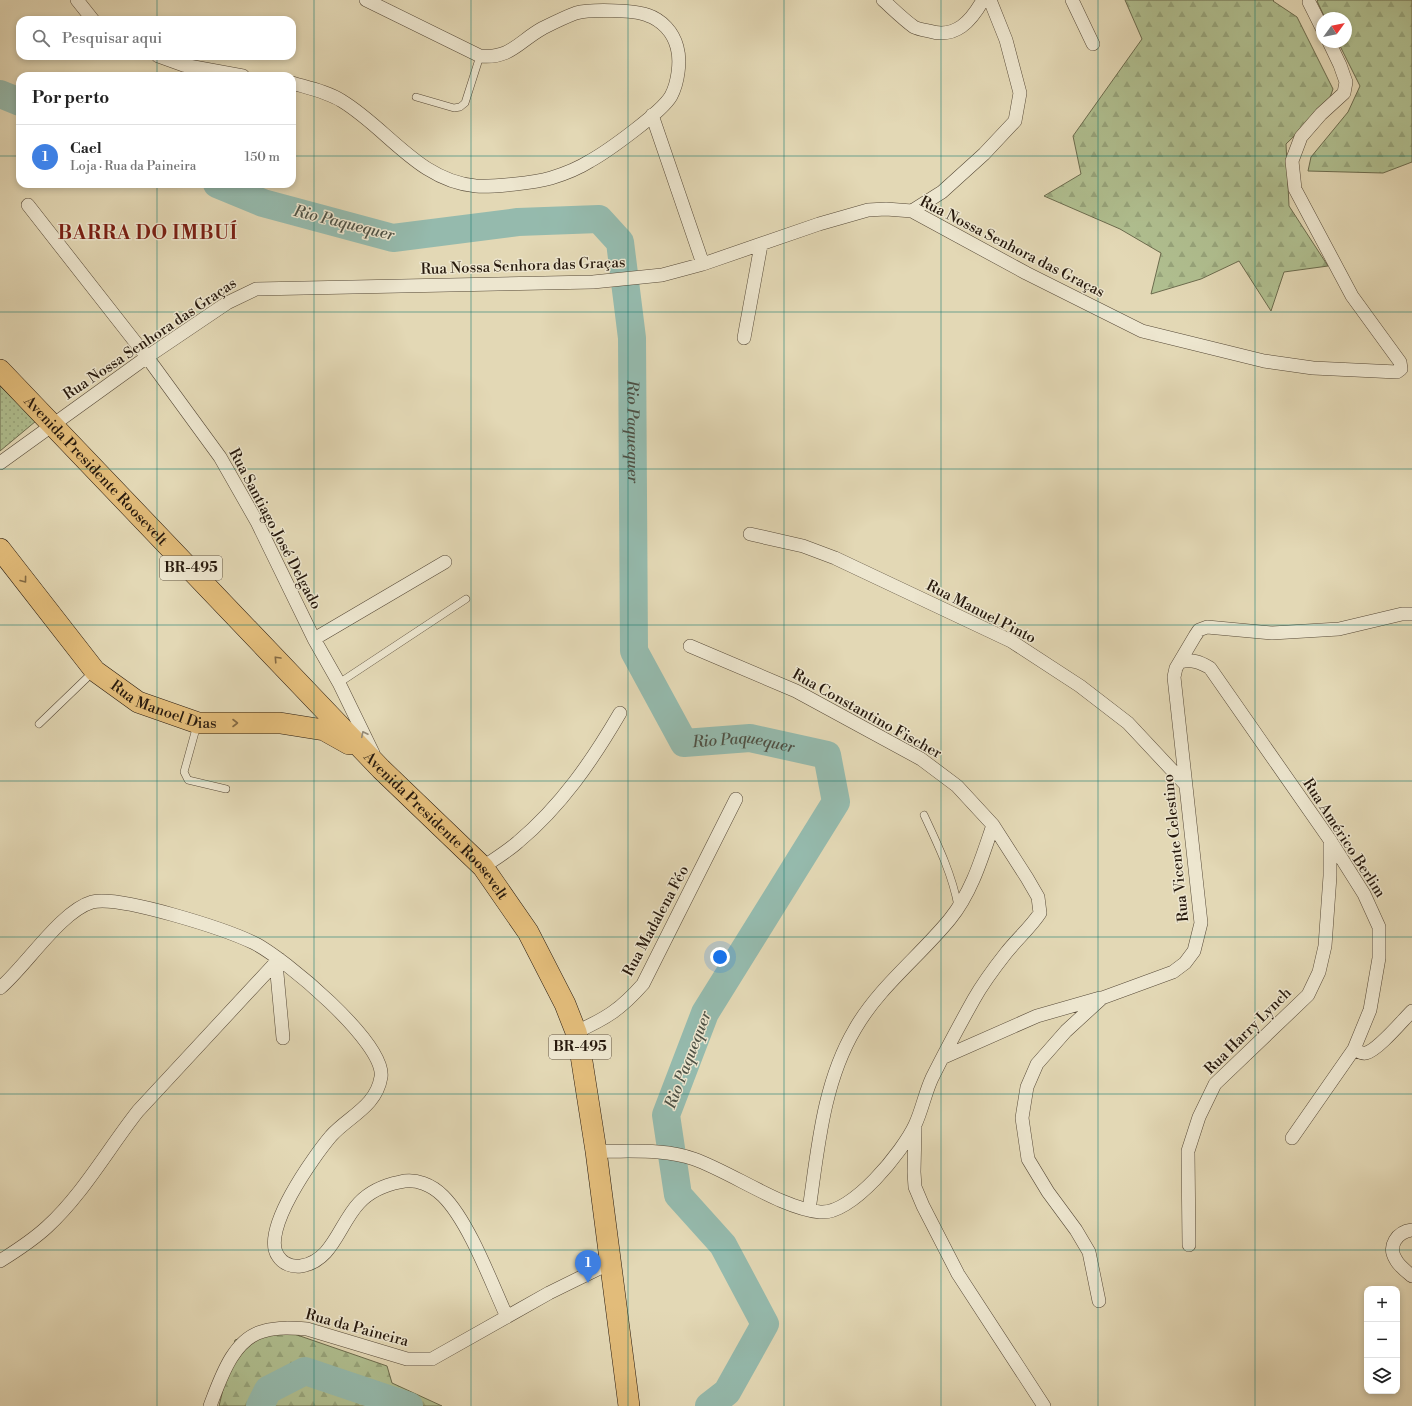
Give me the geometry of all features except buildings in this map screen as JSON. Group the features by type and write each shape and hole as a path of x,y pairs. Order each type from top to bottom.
{"main road":[{"name":"Avenida Presidente Roosevelt","path":"0,370 381,769 483,867 528,932 559,990 576,1032 585,1073 628,1398"},
{"name":"Rua Manoel Dias","path":"0,549 94,671 138,702 198,723 280,723 324,730 348,744 381,769"},
{"path":"280,723 299,720 306,717 311,711 310,703 300,683"}],"street":[{"path":"77,0 90,16"},
{"path":"296,84 342,100 415,161 437,175 456,182 478,186 550,178 590,161 652,116 670,96 680,56 675,38 667,28 660,21 646,14 610,11 577,13 543,28 504,55 493,57 480,56 380,3 366,0"},
{"path":"883,0 915,28 934,33 952,33 965,25 975,14 983,0"},
{"path":"912,211 942,192 984,154 1015,121 1020,93 1006,40 990,0"},
{"path":"1072,0 1093,44"},
{"path":"1309,2 1316,16"},
{"name":"Rua Nossa Senhora das Graças","path":"0,463 147,356 227,303 256,289 593,282 662,275 703,264 730,253 761,245 819,224 868,210 886,209 912,211 1033,276 1142,331 1264,361 1313,368 1397,372 1402,369 1400,362 1352,296 1295,189 1292,160 1301,137 1321,114 1344,93 1346,82 1332,48"},
{"path":"169,60 183,65 221,72"},
{"path":"652,116 703,264"},
{"name":"Rua Santiago José Delgado","path":"28,205 147,356 205,434 231,475 257,522 314,639 339,683 381,769"},
{"path":"744,338 761,245"},
{"name":"Rua Manuel Pinto","path":"750,534 803,546 835,558 1011,641 1080,686 1128,723 1185,784"},
{"path":"314,639 445,562"},
{"name":"Rua Vicente Celestino","path":"944,1057 1037,1016 1102,998 1173,972 1185,963 1194,950 1201,923 1174,677 1176,668 1199,630 1207,627 1272,633 1339,629 1402,614 1412,614"},
{"name":"Rua Constantino Fischer","path":"596,1151 636,1151 680,1156 706,1164 789,1203 809,1210 821,1212 830,1211 850,1200 862,1191 900,1152 915,1125 932,1079 975,998 1005,954 1040,913 1040,906 1034,891 993,826 957,786 922,759 796,691 690,646"},
{"name":"Rua Américo Berlim","path":"1180,662 1189,660 1200,662 1210,668 1330,840 1364,894 1379,927 1379,958 1370,1010 1354,1049 1292,1138"},
{"path":"483,867 517,843 546,817 579,777 599,749 620,713"},
{"name":"Rua Madalena Féo","path":"576,1032 614,1014 643,984 736,799"},
{"path":"809,1210 832,1076 844,1049 870,1007 951,918 968,891 993,826"},
{"name":"Rua Harry Lynch","path":"1189,1245 1188,1151 1199,1117 1215,1084 1308,995 1319,972 1325,946 1330,876 1330,840"},
{"path":"0,988 68,916 88,903 99,901 171,914 230,933 256,944 351,1022 374,1053 382,1073 378,1087 370,1103 334,1133 304,1172 281,1218 274,1248 277,1255 284,1263 295,1267 310,1265 322,1258 346,1220 358,1204 370,1193 387,1185 408,1180 422,1182 442,1194 455,1210 474,1246 507,1317"},
{"path":"278,961 282,1038"},
{"path":"0,1262 47,1227 95,1171 120,1134 138,1112 278,961"},
{"name":"Rua Vicente Celestino","path":"1099,1301 1089,1252 1076,1230 1048,1192 1028,1159 1022,1118 1027,1087 1037,1064 1066,1031 1102,998"},
{"path":"1354,1049 1362,1053 1368,1052 1412,1011"},
{"path":"915,1125 915,1187 923,1206 958,1274 1044,1406"},
{"path":"1412,1230 1404,1231 1396,1237 1392,1249 1396,1260 1412,1276"},
{"name":"Rua da Paineira","path":"210,1406 221,1379 237,1350 252,1336 263,1331 292,1328 307,1329 329,1337 407,1359 432,1359 549,1293 610,1263"}],"lane":[{"path":"416,97 454,108 460,107 464,103 480,56"},
{"path":"339,683 466,599"},
{"path":"39,724 94,671"},
{"path":"198,723 184,772 185,777 188,780 226,789"},
{"path":"924,815 949,870 958,906"}],"green space":[{"path":"1125,0 1274,0 1273,1 1297,17 1333,89 1328,103 1286,144 1289,206 1328,266 1284,272 1271,311 1239,261 1201,279 1151,294 1161,253 1120,229 1044,196 1081,174 1073,136 1142,39"},
{"path":"1412,0 1412,162 1383,173 1308,171 1311,157 1348,112 1360,86 1341,48 1352,48 1352,12 1322,12 1317,1"},
{"path":"0,386 36,421 0,451"},
{"path":"274,1327 387,1366 392,1383 442,1406 219,1406 235,1340"}],"waterway":[{"name":"Rio Paquequer","path":"0,94 16,100"},
{"name":"Rio Paquequer","path":"227,188 263,203 393,238 518,222 599,219 620,242 632,338 634,651 684,743 750,738 827,755 836,802 705,1013 666,1115 678,1195 723,1245 765,1324 727,1392 709,1406"},
{"name":"Rio Paquequer","path":"260,1406 268,1390 305,1371 409,1406"}],"place":[{"name":"Cael","path":"588,1283"}],"district":[{"name":"BARRA DO IMBUÍ","path":"148,233"}]}
